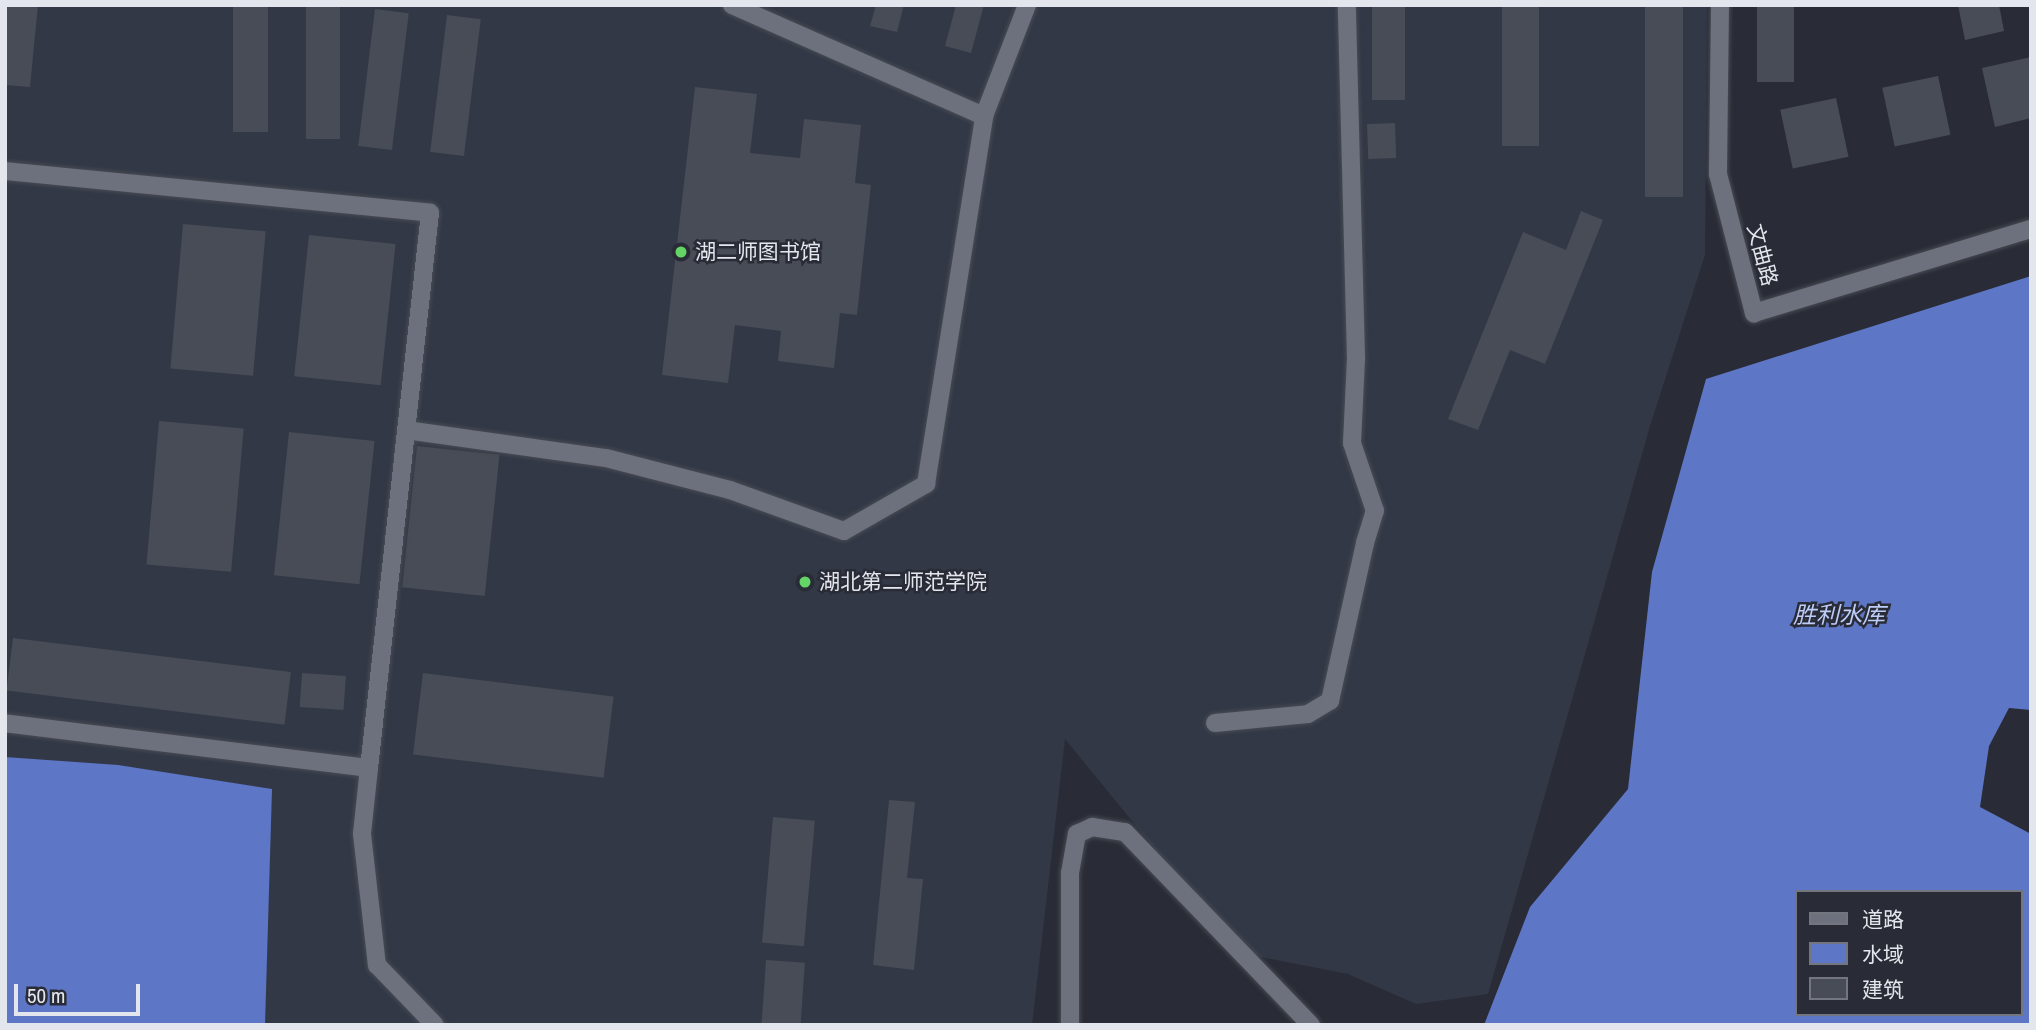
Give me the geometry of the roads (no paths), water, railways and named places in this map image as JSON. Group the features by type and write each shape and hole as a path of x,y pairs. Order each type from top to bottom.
{"street":[{"path":"732,5 984,116"},
{"path":"406,430 606,458 730,490 844,531 926,484 984,116 1027,5"},
{"path":"1215,723 1308,714 1330,701 1365,543 1376,511 1352,443 1356,358 1348,5"},
{"name":"文曲路","path":"1720,5 1718,174 1754,313 2031,229"},
{"path":"5,171 430,213 362,834 377,965 435,1025"},
{"path":"5,723 369,768"},
{"path":"1070,1025 1070,873 1077,834 1093,827 1125,832 1311,1025"}],"water":[{"name":"胜利水库","path":"2031,276 2031,710 2009,708 1989,746 1980,807 2031,834 2031,1025 1484,1025 1530,907 1628,789 1652,572 1706,379"},
{"path":"5,757 118,765 272,789 265,1025 5,1025"}],"place":[{"name":"湖二师图书馆","path":"681,252"},
{"name":"湖北第二师范学院","path":"805,582"}]}
